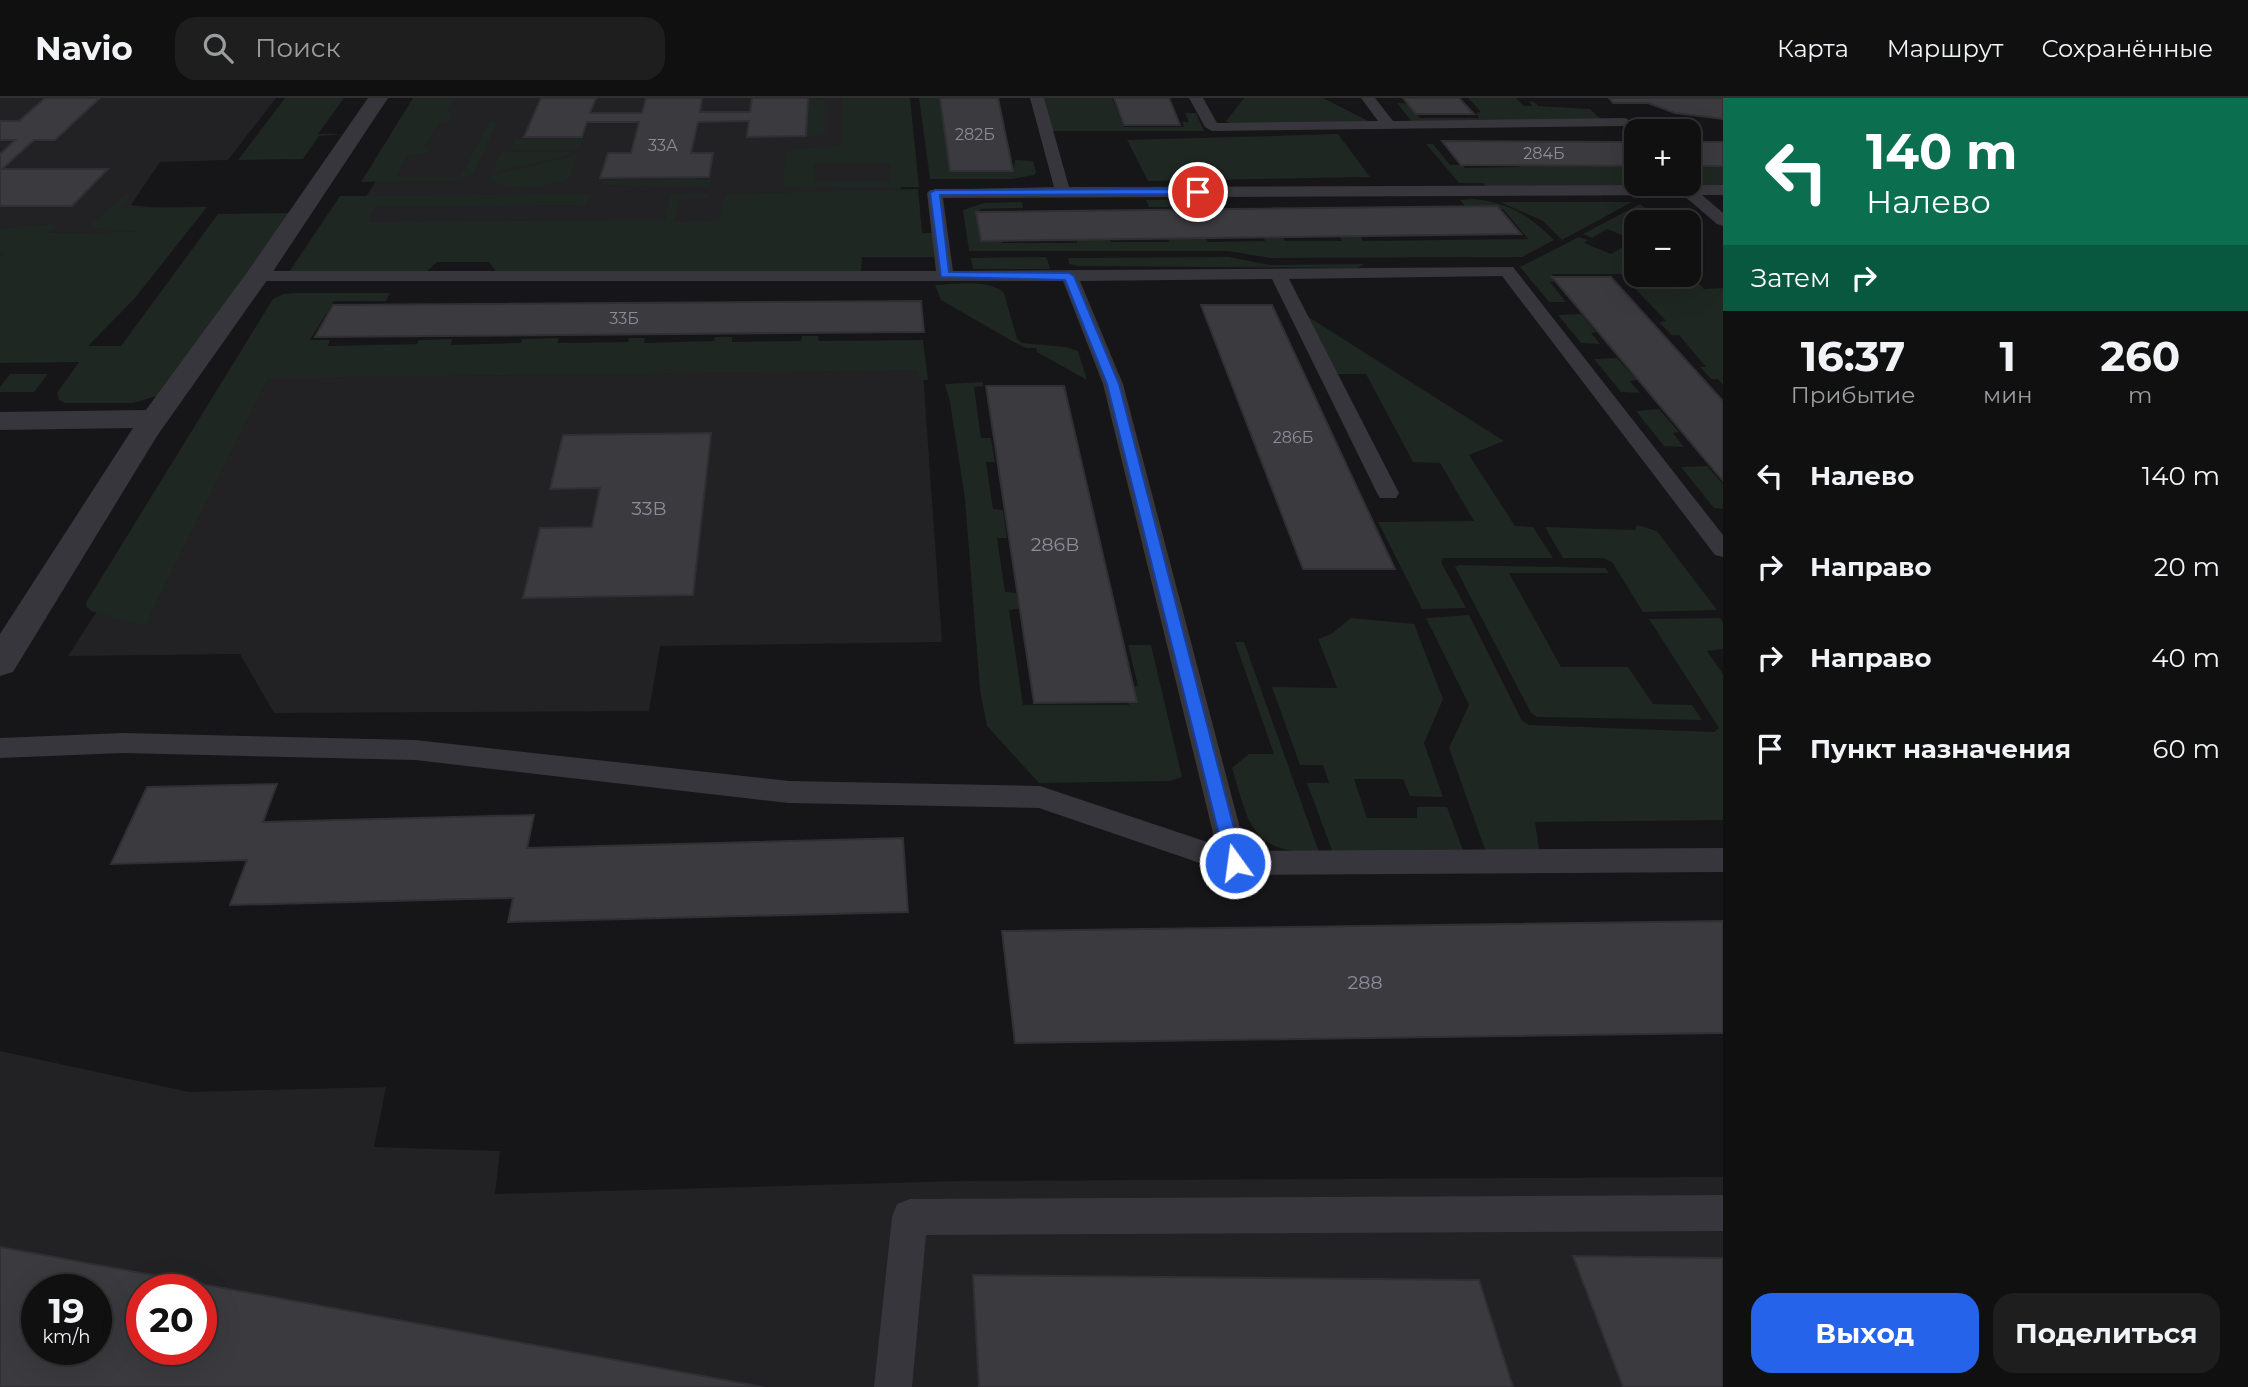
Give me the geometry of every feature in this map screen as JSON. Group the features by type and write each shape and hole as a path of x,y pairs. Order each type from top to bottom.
{"street":[{"path":"0,663 8,638 154,419 257,276 378,98"},
{"path":"0,421 154,419"}],"lane":[{"path":"1037,98 1063,192"},
{"path":"1196,98 1212,127 1624,122"},
{"path":"1368,98 1388,125"},
{"path":"944,275 935,193 1624,190"},
{"path":"1701,190 1723,190"},
{"path":"1694,196 1723,221"},
{"path":"257,276 1069,276 1507,271 1723,550"},
{"path":"1278,273 1388,493"},
{"path":"1069,276 1113,384 1235,863"},
{"path":"0,748 123,743 415,750 789,792 1040,797 1235,863 1723,860"},
{"path":"893,1387 910,1217 1723,1213"}],"shaded area":[{"path":"0,98 276,98 228,160 160,162 131,205 182,210 0,342"},
{"path":"285,98 344,98 318,134 344,134 319,136 303,159 238,160"},
{"path":"413,98 456,98 446,112 454,113 449,121 440,121 424,146 430,147 425,154 407,155 396,177 460,177 490,121 498,122 473,174 453,181 361,182"},
{"path":"430,98 897,98 902,224 345,229"},
{"path":"807,98 825,101 825,135 805,138"},
{"path":"842,98 910,98 919,187 783,187 785,154 793,149 842,146","holes":["814,163 890,163 891,183 813,183"]},
{"path":"919,98 948,98 952,168 1014,168 1015,160 1033,161 1036,172 1034,175 1012,179 930,179"},
{"path":"1041,98 1112,98 1124,127 1184,127 1182,122 1189,122 1185,113 1196,113 1204,131 1050,131"},
{"path":"1244,98 1323,98 1380,127 1242,129 1226,121"},
{"path":"1468,98 1516,98 1524,106 1532,106 1529,101 1538,106 1590,109 1603,121 1624,121 1624,126 1412,122 1397,103 1408,104 1420,118 1479,118 1476,113 1481,112"},
{"path":"1338,134 1370,177 1148,181 1127,140"},
{"path":"515,139 583,139 580,149 511,149"},
{"path":"1426,144 1433,144 1450,165 1463,165 1465,168 1520,167 1518,164 1624,166 1624,187 1487,188 1483,183 1459,183"},
{"path":"501,152 570,152 569,155 492,173"},
{"path":"577,155 569,179 559,182 539,187 518,187 489,180 490,176"},
{"path":"1701,166 1723,166 1723,187 1701,187"},
{"path":"712,179 709,186 601,185 603,180"},
{"path":"918,189 922,233 933,233 934,257 862,257 861,271 497,273 489,262 437,262 424,274 289,272 340,196 590,194 586,205 376,206 368,222 665,220 670,194 707,194 707,198 680,200 674,222 719,221 725,194"},
{"path":"126,195 131,195 120,208 207,207 135,298 88,346 121,346 218,214 291,213 160,395 133,403 65,403 59,400 57,393 79,362 0,363 0,258 4,254 0,253 0,229 50,224 57,227 46,233 138,232 87,227"},
{"path":"1202,199 1206,208 1149,207 1146,200"},
{"path":"1460,200 1496,203 1517,211 1554,240 1522,257 1270,258 1228,251 969,251 963,210 984,203 1022,202 1023,208 980,209 986,239 1001,239 1002,243 1077,243 1077,239 1169,242 1168,238 1206,238 1208,242 1265,241 1264,238 1283,237 1285,241 1342,241 1340,237 1361,237 1363,241 1528,239 1503,209 1489,209 1486,205 1465,206"},
{"path":"1500,202 1632,202 1562,240 1543,221"},
{"path":"1640,204 1648,210 1629,210"},
{"path":"1624,212 1624,236 1607,229 1592,238 1583,234"},
{"path":"1579,237 1588,240 1584,243 1611,254 1624,246 1624,277 1621,274 1552,274 1558,281 1550,282 1566,302 1549,302 1520,267"},
{"path":"1045,257 1050,269 973,269 971,258"},
{"path":"1229,257 1270,265 1364,264 1358,268 1079,266 1069,264 1068,258"},
{"path":"980,284 997,288 1004,293 1017,339 1022,343 1066,347 1078,351 1087,380 1037,352 1036,348 1026,348 1012,341 941,300 935,285"},
{"path":"1633,287 1723,288 1723,385 1718,379 1711,379 1700,367 1706,367 1679,335 1671,335 1659,322 1666,321"},
{"path":"390,293 386,301 334,301 310,340 330,340 328,346 417,344 419,340 452,339 451,345 521,343 522,339 558,338 558,343 628,342 629,338 645,338 644,343 714,341 715,337 732,337 732,342 801,341 802,336 818,336 819,341 923,340 928,380 920,380 918,370 268,378 145,626 91,611 86,606 87,601 273,299 283,294"},
{"path":"1581,314 1596,332 1591,333 1600,344 1581,343 1558,315"},
{"path":"1307,316 1504,441 1469,455 1515,526 1533,527 1553,558 1443,558 1441,562 1466,608 1422,609 1378,522 1474,521 1440,463 1413,462 1366,374 1337,374"},
{"path":"1617,358 1637,380 1630,381 1640,393 1621,392 1594,359"},
{"path":"922,359 942,642 660,646 649,711 274,713 240,654 68,656 256,365"},
{"path":"10,374 48,374 34,392 0,392 0,387"},
{"path":"983,382 983,386 974,387 981,438 991,438 995,462 986,462 993,509 1003,510 1007,538 997,538 1005,592 1016,593 1019,609 1009,610 1023,705 1129,705 1125,687 1138,686 1128,645 1151,645 1182,777 1170,781 1039,783 987,726 980,690 965,499 945,384"},
{"path":"1659,409 1679,432 1673,433 1684,447 1664,446 1636,411"},
{"path":"1707,466 1723,484 1723,509 1714,508 1681,467"},
{"path":"1637,525 1657,531 1717,610 1643,612 1612,562 1603,558 1563,558 1545,527 1635,530"},
{"path":"1455,567 1605,568 1609,573 1509,573 1561,667 1628,667 1653,704 1692,705 1702,720 1537,717 1531,713"},
{"path":"1469,615 1522,721 1529,725 1714,732 1719,728 1649,619 1720,618 1723,622 1723,649 1707,651 1723,674 1723,820 1535,822 1539,849 1535,854 1487,855 1449,748 1469,705 1426,618"},
{"path":"1351,618 1414,624 1443,699 1424,743 1443,797 1410,796 1403,779 1354,779 1367,818 1417,818 1417,807 1447,807 1464,853 1333,853 1307,783 1329,783 1323,765 1300,765 1272,687 1337,688 1318,639 1331,634"},
{"path":"1235,642 1244,642 1319,852 1279,848 1266,841 1256,832 1243,805 1232,768 1249,754 1274,754"},
{"path":"0,1051 189,1092 386,1087 374,1147 500,1151 495,1194 960,1181 1723,1177 1723,1387 0,1387"}],"building":[{"path":"45,98 100,98 55,140 34,140 2,169 108,169 72,206 0,206 0,154 15,140 0,140 0,121 19,121"},
{"path":"541,98 596,98 590,113 642,113 646,98 702,98 700,112 750,112 752,98 808,98 806,136 747,137 749,121 698,122 691,153 713,153 709,177 600,178 608,153 631,153 639,122 587,122 582,137 524,137"},
{"path":"940,98 998,98 1013,171 950,171"},
{"path":"1114,98 1169,98 1180,125 1124,125"},
{"path":"1403,98 1459,98 1474,114 1416,114"},
{"path":"1609,98 1723,98 1723,119 1675,113 1648,103 1613,103"},
{"path":"1442,141 1624,142 1624,166 1461,165"},
{"path":"1701,142 1723,142 1723,166 1701,166"},
{"path":"1497,206 1521,234 981,241 976,212"},
{"path":"1552,277 1611,277 1723,401 1723,481"},
{"path":"921,301 924,332 315,337 333,305"},
{"path":"1201,305 1272,305 1395,569 1303,569"},
{"path":"986,386 1064,386 1137,702 1034,703"},
{"path":"711,433 693,595 523,598 540,528 592,527 600,488 550,489 563,435"},
{"path":"277,784 263,822 534,815 527,848 903,838 908,912 508,922 513,898 230,905 247,860 111,864 147,787"},
{"path":"1723,921 1723,1033 1015,1043 1002,931"},
{"path":"0,1247 147,1274 126,1274 126,1365 217,1365 217,1287 763,1387 0,1387"},
{"path":"1573,1256 1723,1258 1723,1387 1623,1387"},
{"path":"973,1275 1479,1280 1513,1387 979,1387"}],"route":[{"path":"1198,192 935,193 944,275 1069,276 1113,384 1235,863"}]}
